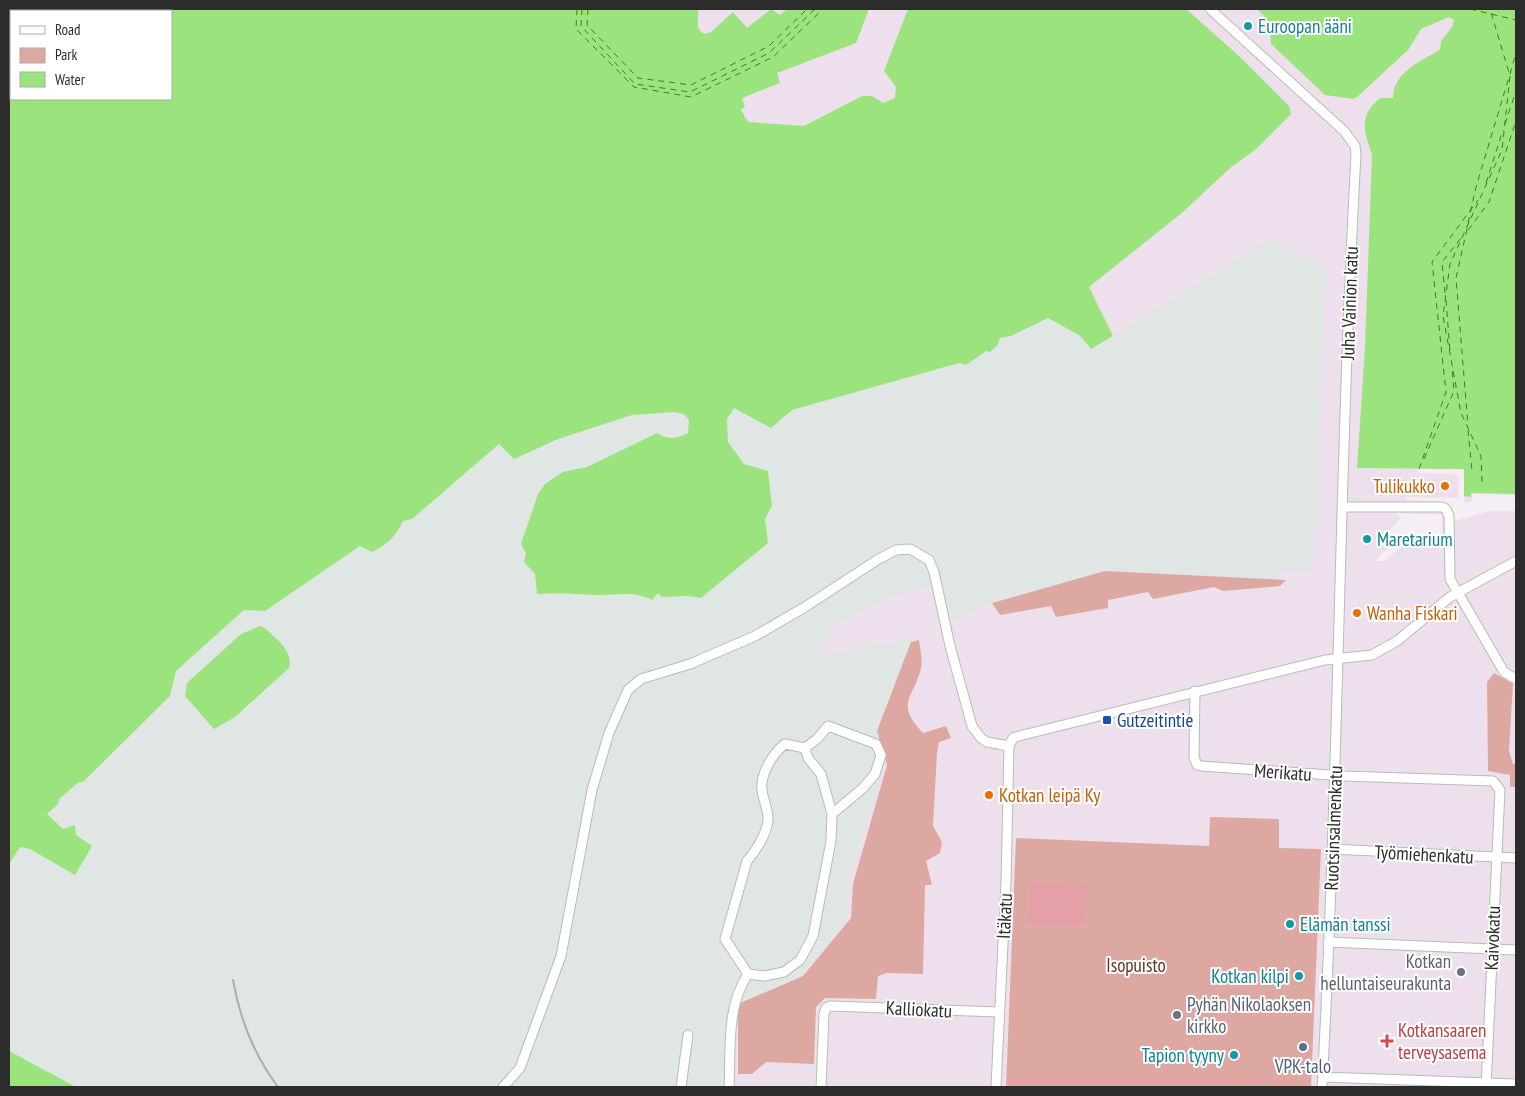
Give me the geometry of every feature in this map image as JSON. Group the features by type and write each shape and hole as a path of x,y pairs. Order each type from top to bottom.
{"street":[{"name":"Juha Vainion katu","path":"1210,9 1344,132 1355,146 1338,659"},
{"path":"1343,507 1442,507 1446,509 1449,516 1450,579 1456,593 1504,672 1516,679"},
{"path":"503,1087 520,1068 561,956 592,790 609,732 628,690 641,679 690,664 755,636 896,550 910,549 929,560 934,572 969,720 981,738 988,742 1009,746 1013,738 1196,691 1325,660 1372,655 1386,648 1456,593 1516,561"},
{"name":"Ruotsinsalmenkatu","path":"1322,1087 1338,659"},
{"name":"Merikatu","path":"1196,691 1194,757 1197,765 1335,775 1493,781 1500,790"},
{"path":"805,748 808,758 820,774 832,814 831,841 812,936 800,960 784,972 764,976 748,974 725,939 747,862 756,852 768,820 762,788 765,774 775,751 785,744 805,748 817,739 828,726 833,726 876,744 881,755 874,774 863,788 832,814"},
{"name":"Itäkatu","path":"996,1087 1009,746"},
{"name":"Kaivokatu","path":"1486,1085 1495,857 1500,790"},
{"name":"Työmiehenkatu","path":"1332,849 1516,858"},
{"path":"1328,942 1516,950"},
{"path":"729,1087 733,1007 740,986 748,974"},
{"name":"Kalliokatu","path":"821,1087 824,1014 826,1008 839,1005 999,1012"},
{"path":"681,1087 688,1035"},
{"path":"1323,1077 1486,1085 1516,1084"}],"shaded area":[{"path":"1270,239 1326,267 1315,546 1310,572 1275,570 1274,582 1001,599 958,619 940,621 932,586 885,599 832,626 819,656 916,638 889,715 880,718 876,728 885,752 885,766 850,877 847,920 803,981 795,979 744,1007 737,1018 734,1087 76,1087 9,1051 9,864 20,846 30,849 75,875 76,827 63,829 47,815 58,804 59,799 79,782 83,782 170,696 176,671 245,610 265,611 360,546 372,552 396,535 403,521 412,519 499,444 514,459 558,439 632,415 684,413 689,420 688,433 681,437 663,437 656,433 587,467 563,472 524,557 528,568 535,574 537,594 556,592 561,595 585,592 595,595 604,593 611,595 634,593 652,600 658,593 662,597 688,596 701,598 768,543 765,519 772,505 728,442 727,419 734,407 771,428 792,410 959,363 966,365 986,350 990,352 997,346 1000,338 1011,336 1048,318 1079,335 1091,349"},
{"path":"1417,469 1464,470 1464,502 1472,502 1472,494 1516,495 1516,511 1491,511 1453,521 1453,510 1443,502 1406,500 1406,497 1458,498 1459,478 1454,474 1419,473"},
{"path":"1396,513 1442,515 1442,540 1409,539 1385,561 1375,561 1391,545 1391,536 1388,531 1401,518"},
{"path":"1031,884 1084,886 1083,925 1029,923"}],"green space":[{"path":"1105,571 1286,580 1280,586 1223,591 1214,587 1153,599 1148,592 1108,600 1108,608 1056,617 1051,606 1000,615 992,603"},
{"path":"919,640 922,665 909,700 909,714 923,733 946,726 951,738 939,742 937,753 933,826 942,842 940,853 926,861 932,885 925,885 923,974 887,973 878,976 876,999 825,998 816,1007 814,1064 766,1062 752,1074 738,1074 738,1004 803,976 851,918 853,884 887,765 877,731 911,642"},
{"path":"1494,673 1513,684 1509,751 1513,764 1516,764 1516,787 1510,787 1510,775 1488,771 1487,682"},
{"name":"Isopuisto","path":"1210,817 1279,819 1279,848 1321,849 1311,1087 1006,1087 1016,838 1209,846"}],"water":[{"path":"9,9 698,9 698,27 705,34 711,32 733,12 747,28 771,9 780,15 787,9 869,9 856,43 777,73 780,83 742,98 745,107 741,110 748,122 804,126 862,96 872,96 883,103 895,98 896,87 884,71 908,9 1186,9 1238,55 1289,106 1291,114 1255,150 1230,168 1183,212 1089,287 1113,336 1091,349 1079,335 1048,318 1011,336 1000,338 997,346 990,352 986,351 966,365 959,363 792,410 771,428 734,408 727,419 728,442 744,464 768,471 772,506 765,519 768,543 701,598 688,596 662,597 658,593 652,600 630,594 537,594 535,574 524,562 526,553 521,544 538,494 545,484 563,472 587,467 657,433 672,438 688,433 689,420 684,414 674,412 632,415 558,439 514,459 499,444 412,519 403,521 391,539 383,546 372,552 360,546 265,611 244,610 176,671 170,696 83,782 79,782 59,799 58,804 47,814 63,829 75,825 76,835 92,846 75,875 30,849 20,847 9,864"},
{"path":"1256,9 1516,9 1516,494 1471,493 1471,497 1464,496 1464,469 1357,468 1365,347 1372,155 1365,131 1366,118 1368,111 1380,98 1393,98 1394,89 1409,69 1440,50 1441,41 1452,27 1454,20 1449,17 1421,29 1408,50 1353,99 1325,95 1271,44 1269,24"},
{"path":"260,626 274,636 287,651 290,662 289,668 235,717 214,729 185,696 187,683 241,634"},
{"path":"9,1051 76,1087 9,1087"}],"ferry route":[{"path":"577,9 576,29 634,87 691,97 773,57 823,9"},
{"path":"582,9 581,26 635,84 690,92 769,53 815,9"},
{"path":"588,9 587,25 638,78 691,85 769,46 807,9"},
{"path":"1470,9 1516,20"},
{"path":"1482,482 1481,456 1461,413 1443,316 1450,264 1502,150 1510,76 1490,9"},
{"path":"1510,74 1516,53"},
{"path":"1468,223 1476,187 1509,77"},
{"path":"1505,124 1516,91"},
{"path":"1468,230 1489,202 1516,121"},
{"path":"1486,183 1503,130"},
{"path":"1419,469 1446,392 1432,262 1478,200"},
{"path":"1467,229 1456,278 1468,426"},
{"path":"1445,293 1442,262 1462,237"},
{"path":"1446,300 1450,351"},
{"path":"1424,459 1454,391 1452,367"},
{"path":"1468,430 1472,471"}],"railway":[{"path":"233,980 249,1036 269,1075 278,1087"}],"place":[{"name":"Euroopan ääni","path":"1248,26"},
{"name":"Tulikukko","path":"1445,486"},
{"name":"Maretarium","path":"1367,539"},
{"name":"Wanha Fiskari","path":"1357,613"},
{"name":"Gutzeitintie","path":"1107,720"},
{"name":"Kotkan leipä Ky","path":"989,795"},
{"name":"Elämän tanssi","path":"1290,924"},
{"name":"Kotkan helluntaiseurakunta","path":"1461,972"},
{"name":"Kotkan kilpi","path":"1299,976"},
{"name":"Pyhän Nikolaoksen kirkko","path":"1177,1015"},
{"name":"Kotkansaaren terveysasema","path":"1387,1041"},
{"name":"VPK-talo","path":"1303,1047"},
{"name":"Tapion tyyny","path":"1234,1055"}]}
